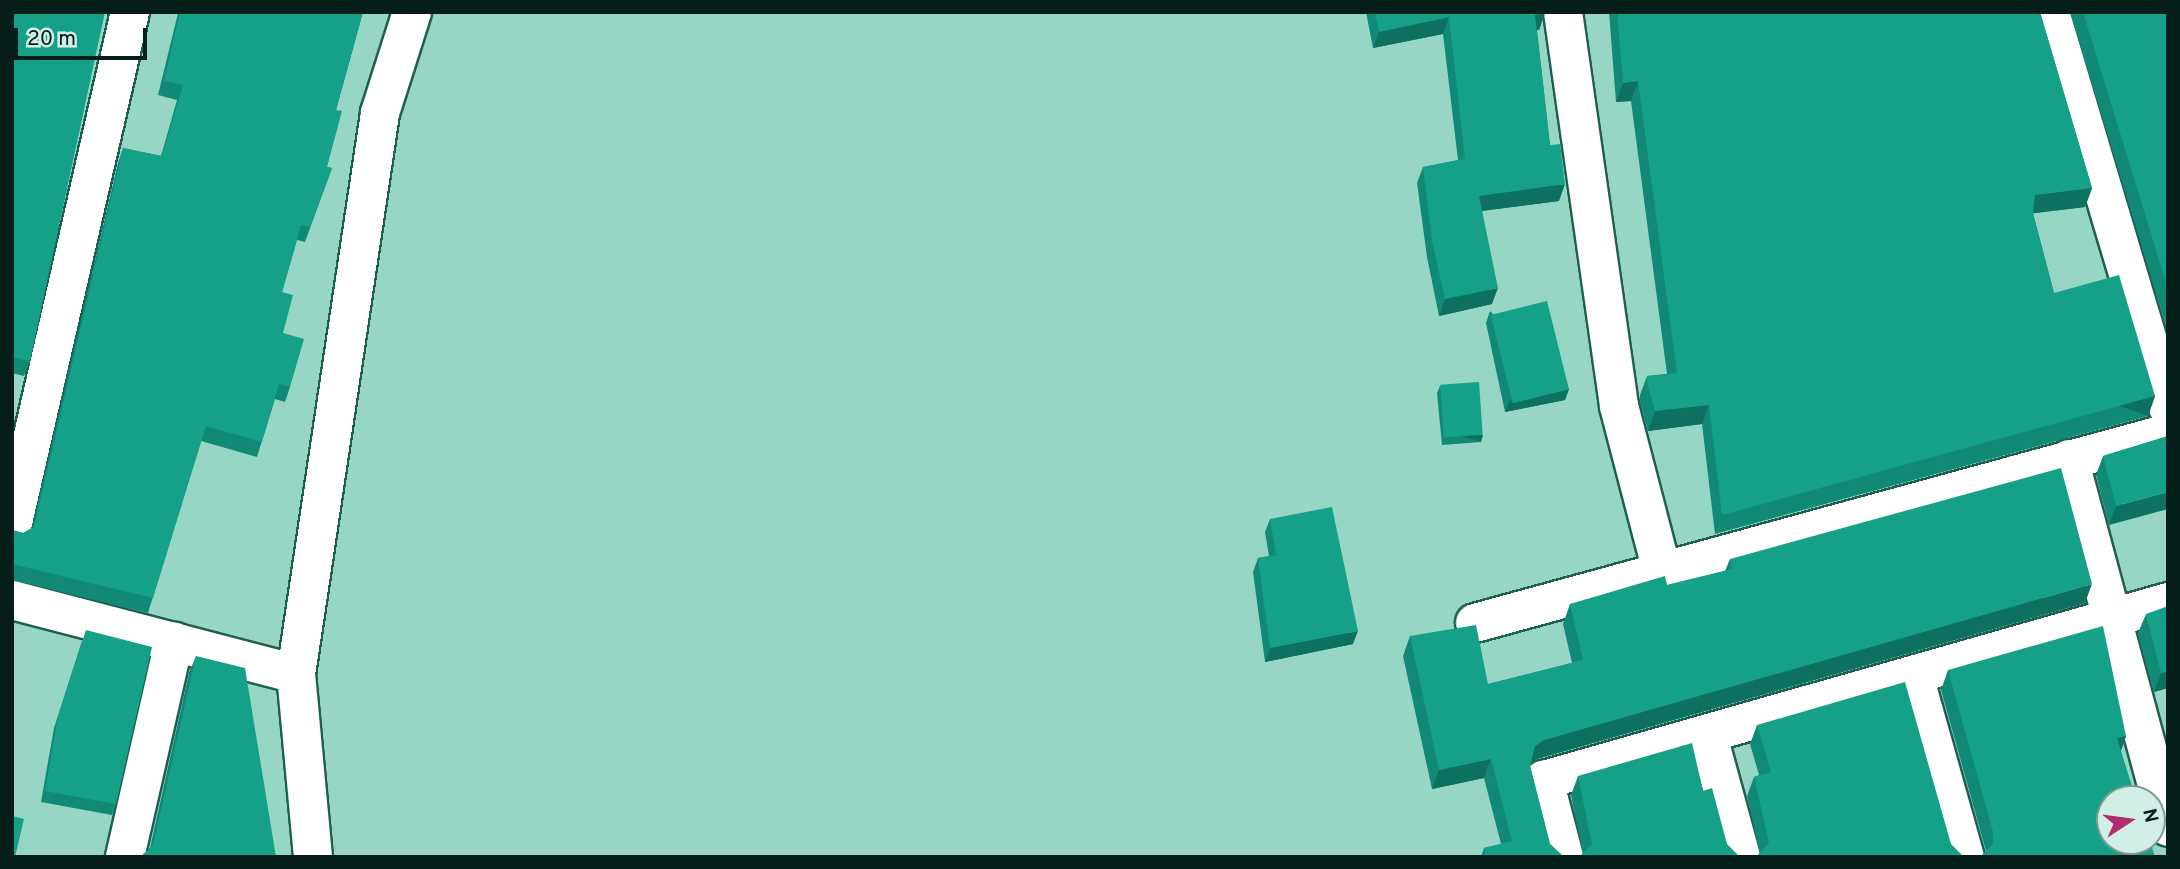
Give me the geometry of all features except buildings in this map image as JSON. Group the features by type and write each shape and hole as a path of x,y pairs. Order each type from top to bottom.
{"street":[{"path":"12,527 130,12"},
{"path":"313,857 296,674 380,113 412,12"},
{"path":"1563,12 1619,406 1662,570"},
{"path":"2050,12 2168,407"},
{"path":"1475,622 2168,433"},
{"path":"2069,459 2108,616 2168,827"},
{"path":"12,600 296,674"},
{"path":"1564,857 1544,780 1708,736 2108,616 2168,602"},
{"path":"125,857 174,642"},
{"path":"1914,676 1965,857"},
{"path":"1708,736 1741,857"}]}
